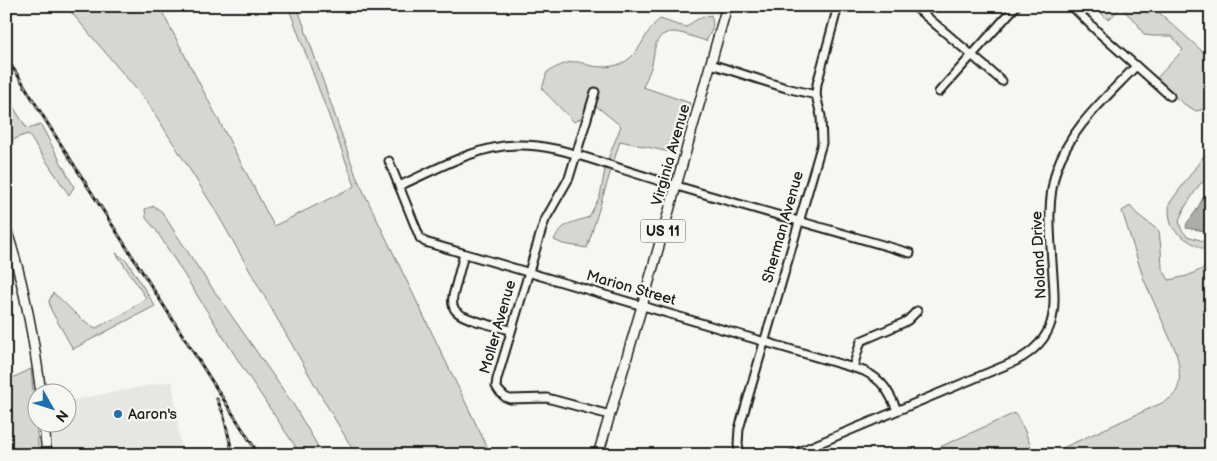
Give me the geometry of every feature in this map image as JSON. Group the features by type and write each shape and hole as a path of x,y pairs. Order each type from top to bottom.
{"main road":[{"name":"Virginia Avenue","path":"598,455 727,6"},
{"path":"6,229 22,287 39,384"},
{"path":"45,434 48,455"}],"street":[{"name":"Sherman Avenue","path":"740,455 738,444 739,430 822,143 821,116 816,95 816,84 838,6"},
{"path":"913,6 1002,81"},
{"path":"939,92 1016,6"},
{"path":"1072,6 1170,96"},
{"path":"711,64 786,88 816,95"},
{"name":"Noland Drive","path":"791,455 1016,361 1042,341 1051,325 1055,307 1049,211 1056,173 1062,156 1075,133 1136,66"},
{"name":"Moller Avenue","path":"594,92 569,178 545,220 496,386 502,394 510,399 538,397 555,399 610,415"},
{"path":"399,186 474,153 502,146 516,145 550,148 576,154 676,186 910,253"},
{"name":"Marion Street","path":"389,161 422,241 853,367 872,374 880,380 897,410"},
{"path":"464,254 452,300 454,309 466,317 511,330"},
{"path":"853,367 861,341 903,323 916,311"}],"shaded area":[{"path":"66,6 159,6 274,226 355,186 288,6 297,6 356,176 491,455 356,455 214,208 148,103"},
{"path":"1102,6 1152,6 1211,59 1211,115 1206,109 1196,111 1184,104 1155,80 1183,50 1172,36 1144,35 1137,23 1121,8 1108,20 1102,14"},
{"path":"711,15 713,23 706,41 674,32 667,33 659,38 643,87 690,103 674,153 620,141 587,248 563,244 554,240 564,227 589,217 600,196 606,164 621,126 595,105 585,116 574,122 542,89 547,72 574,62 597,67 617,65 626,61 636,52 660,19 687,27 698,19"},
{"path":"6,95 27,129 41,125 74,187 69,195 28,134 6,144"},
{"path":"1211,146 1211,177 1200,184 1179,220 1181,229 1187,236 1211,245 1211,253 1190,242 1173,228 1169,204"},
{"path":"1208,192 1211,193 1211,232 1186,228 1187,223"},
{"path":"154,206 162,212 199,269 293,404 323,455 301,455 241,365 156,230 146,218 145,209"},
{"path":"1130,206 1159,231 1162,268 1169,280 1187,276 1211,265 1211,455 1047,455 1164,402 1174,395 1178,388 1179,372 1176,352 1144,280 1122,211"},
{"path":"116,253 127,261 155,306 73,349 51,310 49,301 53,293 84,321 96,328 123,314 146,298"},
{"path":"31,369 32,384 28,384 28,434 37,434 39,455 6,455 6,381"},
{"path":"172,381 182,455 55,455 52,434 78,434 78,399"},
{"path":"1015,413 1031,447 1038,455 922,455"}],"railway":[{"path":"6,58 259,455"},
{"path":"217,399 223,413 233,455"}],"place":[{"name":"Aaron's","path":"118,414"}]}
